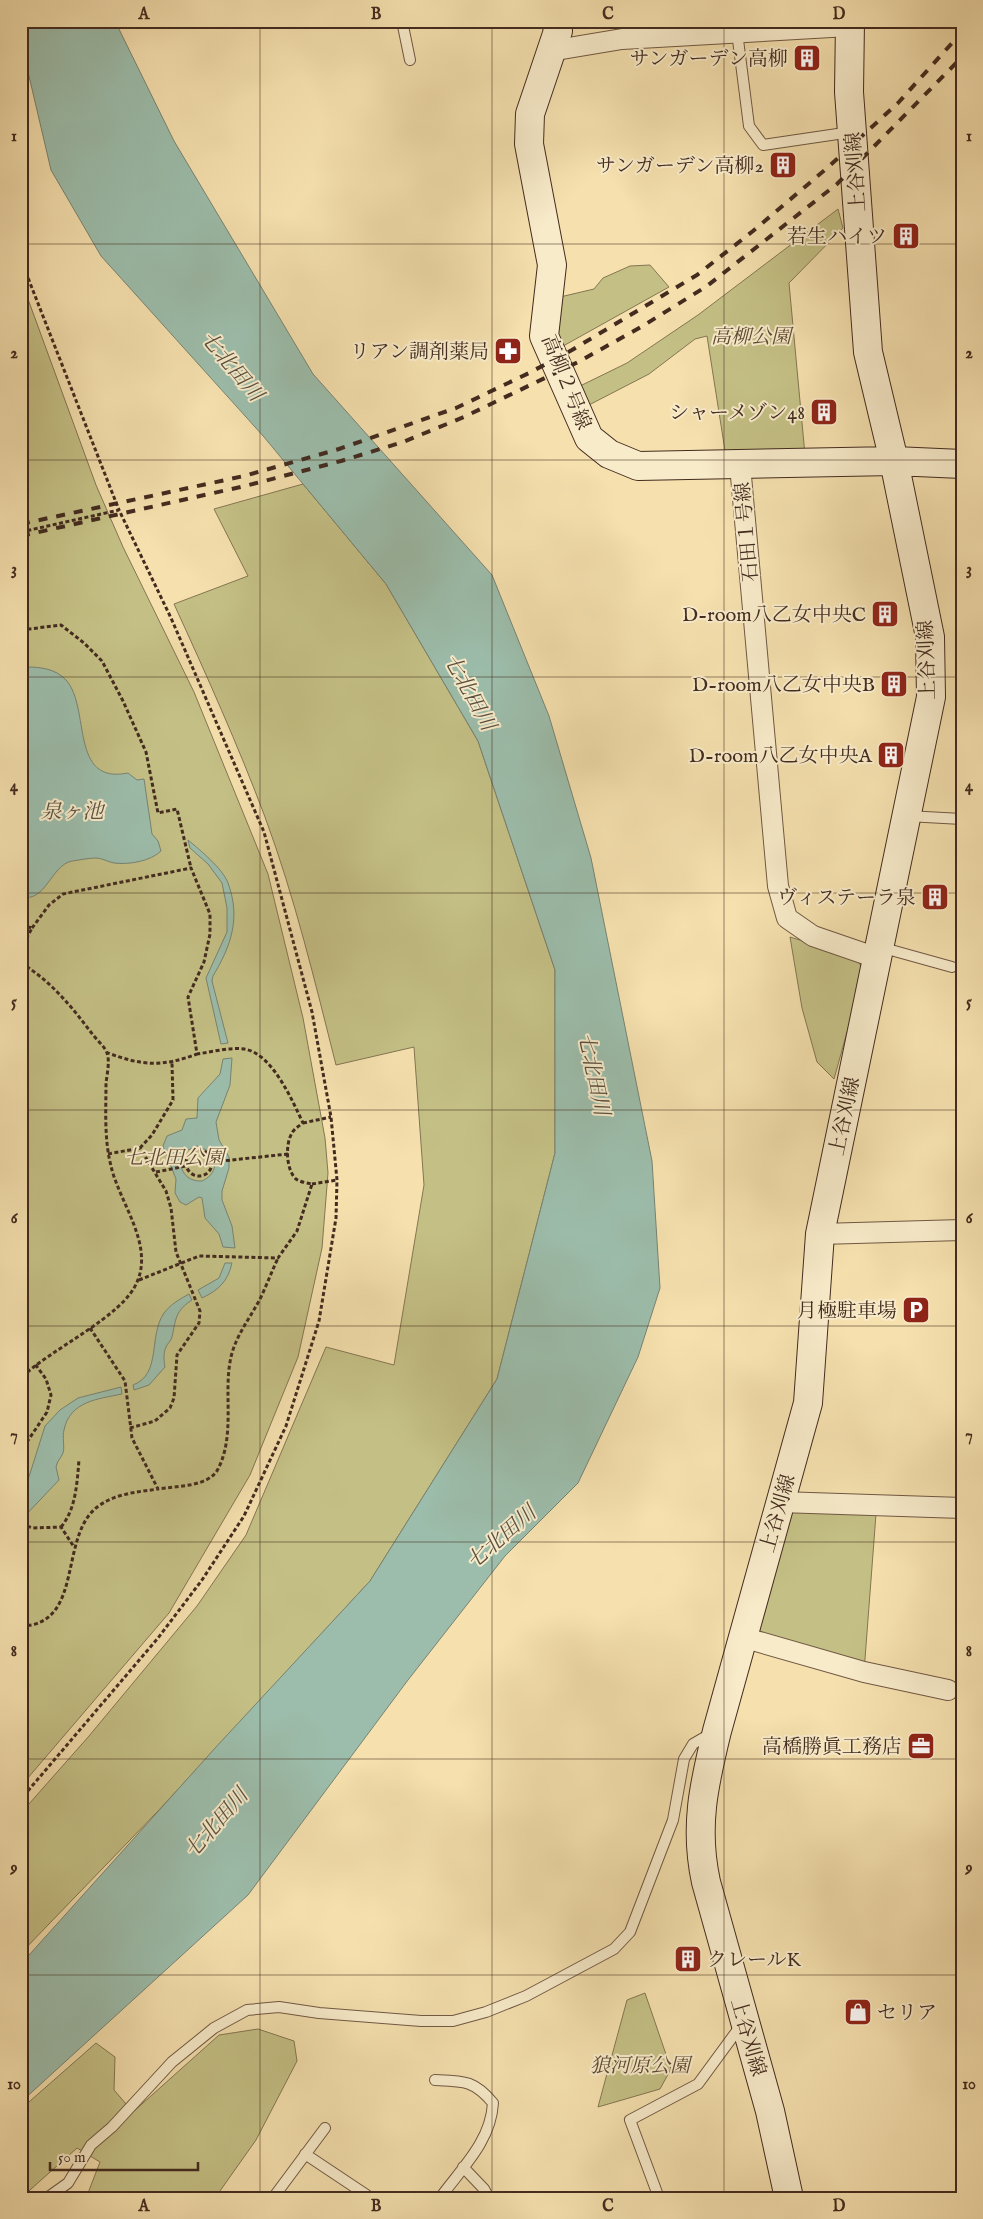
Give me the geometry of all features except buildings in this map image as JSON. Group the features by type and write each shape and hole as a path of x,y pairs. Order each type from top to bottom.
{"street":[{"name":"高柳２号線","path":"556,21 558,31 530,114 529,144 552,265 544,336 589,438 609,454 638,466 894,461 962,464"},
{"path":"550,51 622,39 850,24"},
{"name":"上谷刈線","path":"789,2198 776,2138 706,1882 699,1846 704,1788 742,1637 808,1402 820,1234 931,697 930,637 894,461 868,352 848,92 850,24"},
{"name":"石田１号線","path":"740,465 778,886 787,918 813,936 878,953"},
{"path":"820,1234 962,1230"},
{"path":"780,1502 962,1508"},
{"path":"742,1637 864,1672 948,1690"}],"lane":[{"path":"402,21 410,60"},
{"path":"737,32 749,126 763,146 852,132"},
{"path":"906,816 962,819"},
{"path":"878,953 952,967"},
{"path":"47,2198 68,2183 92,2145 112,2127 172,2062 214,2028 247,2010 279,2007 402,2019 453,2020 486,2012 526,1996 614,1949 630,1932 673,1820 684,1759 693,1744 717,1731"},
{"path":"659,2198 630,2120 698,2084 744,2021"},
{"path":"435,2080 466,2081 482,2089 493,2103 488,2131 480,2146 440,2198"},
{"path":"273,2198 325,2128"},
{"path":"305,2154 371,2198"},
{"path":"463,2167 484,2189 489,2198"}],"path":[{"path":"21,260 119,510 171,618 264,832 312,1012 331,1117 337,1180 336,1218 319,1322 286,1426 244,1516 202,1580 158,1638 21,1799"},
{"path":"21,532 119,510"},
{"path":"21,630 61,625 84,643 102,661 146,752 158,813 177,809 190,868 210,914 210,934 204,962 188,997 197,1054"},
{"path":"21,949 32,928 49,905 62,894 190,868"},
{"path":"21,925 32,928"},
{"path":"21,963 41,975 69,1004 107,1052 144,1064 172,1063 197,1054 234,1049 254,1052 267,1060 304,1123"},
{"path":"21,1378 35,1364 90,1328 132,1292 138,1281 140,1250 134,1227 111,1168 108,1154 107,1052"},
{"path":"108,1154 140,1148 152,1135 173,1100 172,1063"},
{"path":"331,1117 304,1123 292,1132 289,1140 288,1154 293,1175 297,1180 312,1184 337,1180"},
{"path":"130,1428 155,1421 170,1408 174,1398 177,1355 199,1323 200,1311 176,1252 171,1208 166,1192 156,1172 140,1148"},
{"path":"186,1166 190,1154 198,1150 206,1151 214,1162"},
{"path":"214,1162 231,1162 288,1154"},
{"path":"186,1166 194,1176 203,1176 210,1171 214,1162"},
{"path":"156,1172 186,1166"},
{"path":"21,1626 42,1622 62,1600 74,1547 84,1521 99,1506 117,1496 196,1483 211,1477 218,1469 226,1438 230,1361 243,1326 261,1297 278,1258 297,1231 312,1184"},
{"path":"138,1281 179,1262 199,1256 278,1258"},
{"path":"90,1328 125,1381 132,1438 158,1489"},
{"path":"21,1461 27,1442 47,1412 50,1395 46,1380 35,1364"},
{"path":"21,1524 33,1528 61,1526 68,1518 71,1509 79,1460"},
{"path":"61,1526 74,1547"}],"green space":[{"name":"高柳公園","path":"838,209 843,228 789,283 805,455 726,457 707,336 695,339 649,374 587,406 578,387 627,363 698,315"},
{"path":"650,265 669,287 556,350 560,297 594,289 603,278 630,266"},
{"name":"七北田公園","path":"21,280 96,485 123,547 194,692 268,874 303,1018 325,1138 328,1173 322,1248 298,1357 250,1475 169,1613 21,1786"},
{"path":"303,484 386,584 478,741 555,970 555,1153 497,1379 370,1581 158,1811 21,1953 21,1813 89,1736 197,1606 246,1535 326,1347 394,1365 424,1185 414,1047 336,1065 304,940 276,848 233,736 174,604 248,576 214,509"},
{"path":"790,937 855,957 864,971 834,1079 817,1062 802,1008"},
{"path":"780,1502 876,1514 864,1672 750,1636"},
{"name":"狼河原公園","path":"645,1993 671,2069 660,2089 598,2107 627,2000"},
{"path":"258,2029 294,2041 297,2061 256,2140 215,2198 84,2198 88,2193 100,2162 77,2148 21,2198 21,2109 96,2043 115,2057 114,2090 133,2112 219,2035"}],"water":[{"name":"七北田川","path":"21,21 115,21 174,141 313,374 492,575 549,716 591,858 652,1161 660,1288 638,1357 578,1483 505,1556 408,1680 248,1895 21,2102 21,1964 216,1747 370,1581 497,1379 555,1153 555,970 478,741 386,584 264,437 101,256 51,170 21,42"},
{"name":"泉ヶ池","path":"27,667 48,669 58,673 66,680 78,708 84,741 89,756 97,767 109,774 128,773 137,780 144,779 152,834 158,841 161,851 146,860 133,863 114,863 96,858 72,861 59,869 37,894 30,897 21,897 21,675"},
{"path":"188,840 211,860 221,872 228,883 232,896 234,920 232,931 225,954 212,981 228,1043 221,1044 206,978 227,932 227,908 222,883 208,864 190,848"},
{"path":"232,1058 230,1085 216,1122 219,1140 229,1157 229,1168 222,1191 222,1200 232,1226 235,1248 223,1247 219,1234 205,1218 202,1198 199,1197 186,1205 180,1202 175,1193 176,1179 163,1146 167,1136 182,1130 186,1119 197,1118 198,1098 220,1074 223,1059","holes":["197,1146 211,1152 215,1165 210,1176 202,1181 196,1181 186,1176 181,1167 186,1151"]},
{"path":"225,1263 232,1263 225,1280 213,1292 202,1298 198,1290 219,1278"},
{"path":"189,1294 192,1300 179,1312 165,1350 165,1367 149,1385 134,1390 133,1385 142,1380 148,1372 156,1332 164,1313 173,1304"},
{"path":"121,1387 122,1394 86,1403 72,1413 67,1420 64,1430 64,1451 56,1467 59,1480 21,1520 21,1502 45,1426 60,1410 78,1398"}],"railway":[{"path":"21,524 244,476 339,449 456,408 529,373 572,350 697,275 753,231 826,169 898,103 962,32"},
{"path":"21,536 245,486 341,461 403,442 464,417 578,362 641,327 707,286 837,184 962,57"}],"place":[{"name":"サンガーデン高柳","path":"807,58"},
{"name":"サンガーデン高柳2","path":"783,165"},
{"name":"若生ハイツ","path":"906,236"},
{"name":"リアン調剤薬局","path":"508,351"},
{"name":"シャーメゾン48","path":"824,412"},
{"name":"D-room八乙女中央C","path":"885,614"},
{"name":"D-room八乙女中央B","path":"894,684"},
{"name":"D-room八乙女中央A","path":"891,755"},
{"name":"ヴィステーラ泉","path":"935,897"},
{"name":"月極駐車場","path":"916,1310"},
{"name":"高橋勝眞工務店","path":"921,1746"},
{"name":"クレールK","path":"688,1959"},
{"name":"セリア","path":"858,2012"}]}
